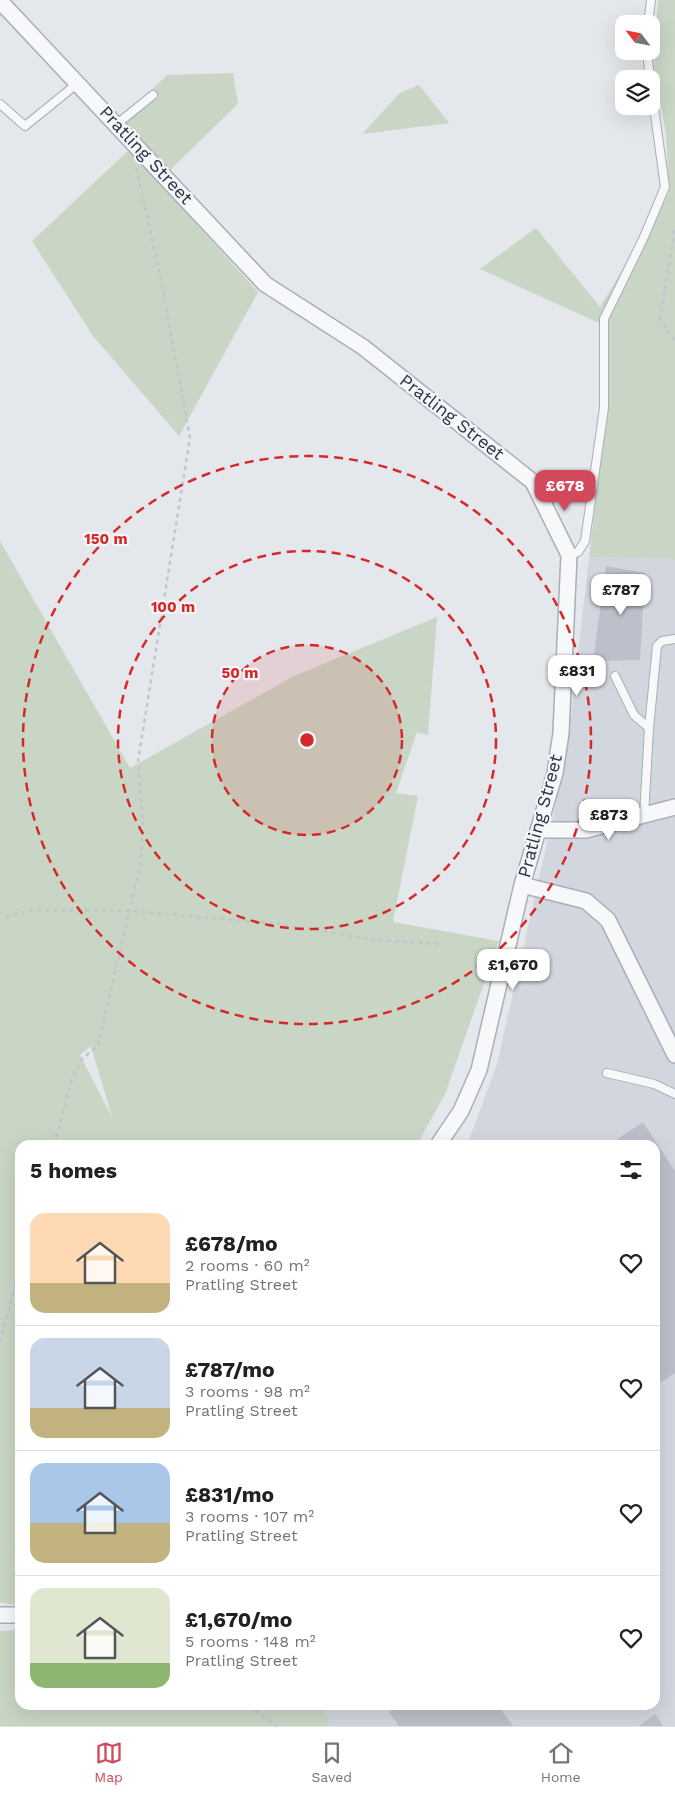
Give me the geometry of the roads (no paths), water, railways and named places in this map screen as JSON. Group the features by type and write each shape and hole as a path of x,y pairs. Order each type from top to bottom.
{"street":[{"name":"Pratling Street","path":"0,1 265,284 363,347 533,482 569,555 561,733 555,773 522,885 479,1070 461,1111 441,1140"},
{"path":"538,830 586,830 675,808"},
{"path":"522,885 586,901 608,920 675,1055"},
{"path":"0,1615 15,1615"}],"lane":[{"path":"649,15 651,0"},
{"path":"0,104 25,126 78,83"},
{"path":"117,124 153,95"},
{"path":"569,555 578,552 585,541 604,408 604,319 644,237 665,186 655,115"},
{"path":"644,816 648,728 657,646 662,640 675,639"},
{"path":"615,676 634,715 648,728"},
{"path":"607,1073 654,1084 675,1094"}]}
